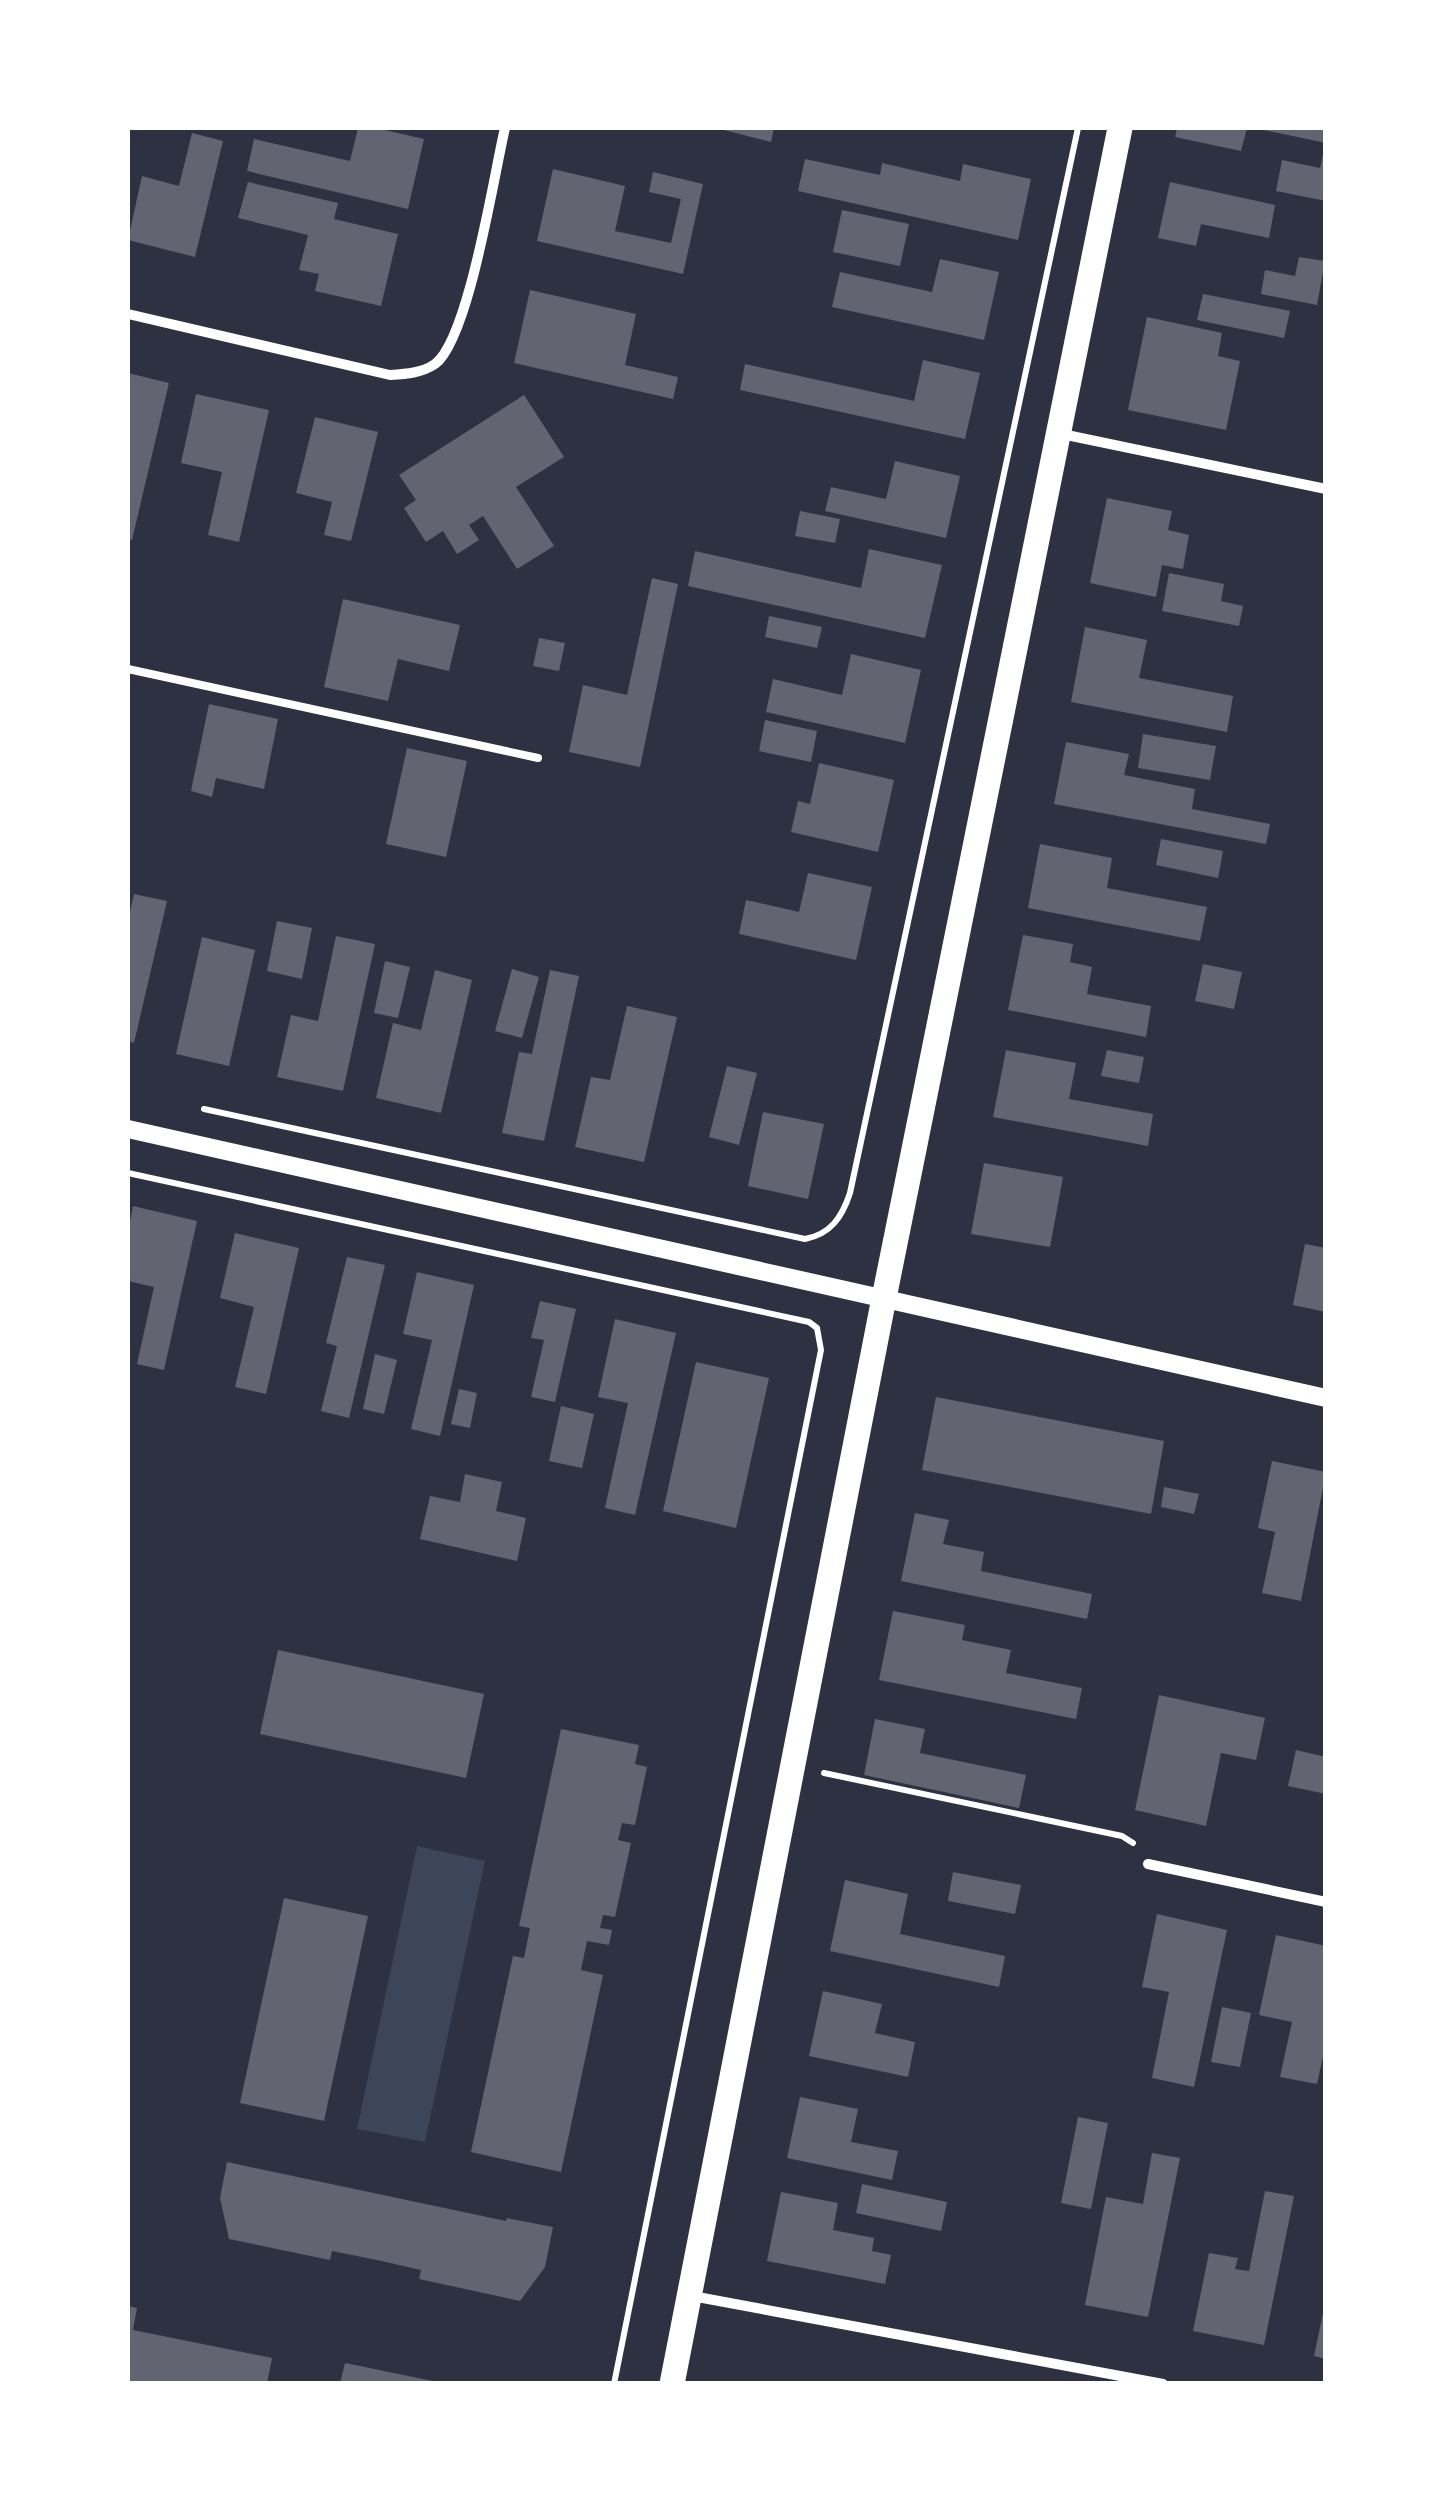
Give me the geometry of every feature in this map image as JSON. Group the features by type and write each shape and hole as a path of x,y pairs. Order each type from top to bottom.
{"main road":[{"path":"672,2384 884,1298 1120,128"}],"street":[{"path":"128,314 390,375 416,373 437,362 454,338 505,128"},
{"path":"1057,434 1326,488"},
{"path":"128,1129 1326,1398"},
{"path":"1148,1864 1326,1902"},
{"path":"690,2295 1163,2384"}],"lane":[{"path":"128,669 538,758"}],"path":[{"path":"186,1105 805,1238 818,1236 833,1226 844,1212 850,1193 1078,128"},
{"path":"128,1172 808,1322 817,1328 821,1350 614,2384"},
{"path":"793,1766 1122,1836 1137,1846 1148,1864"}],"shaded area":[{"path":"417,1846 485,1861 425,2142 357,2129"}],"building":[{"path":"358,128 424,139 408,209 247,171 254,139 350,161"},
{"path":"716,128 774,128 771,142"},
{"path":"1177,128 1247,128 1241,151 1175,137"},
{"path":"1326,128 1326,143 1259,129"},
{"path":"192,133 223,141 195,257 128,240 142,176 179,186"},
{"path":"1324,150 1326,201 1276,191 1282,160 1320,168"},
{"path":"805,159 880,175 882,163 960,181 963,164 1031,179 1018,240 798,191"},
{"path":"553,169 625,186 615,231 671,243 681,199 649,192 653,172 703,184 683,274 537,241"},
{"path":"248,182 338,203 334,219 398,234 381,306 315,291 319,274 299,270 308,235 238,218"},
{"path":"1170,182 1275,205 1269,238 1201,224 1196,246 1158,238"},
{"path":"842,210 909,224 900,266 833,252"},
{"path":"1299,257 1325,261 1317,305 1261,294 1265,270 1295,276"},
{"path":"940,259 999,272 984,340 832,307 840,272 932,292"},
{"path":"530,290 636,314 625,365 678,377 673,399 514,363"},
{"path":"1203,294 1290,311 1284,338 1197,320"},
{"path":"1147,317 1222,333 1218,356 1240,361 1226,430 1128,410"},
{"path":"923,360 980,373 965,439 740,390 745,364 914,401"},
{"path":"128,373 169,383 132,540 128,539"},
{"path":"196,394 269,410 239,542 208,535 222,472 181,463"},
{"path":"524,395 564,457 516,487 554,546 517,569 483,516 469,525 479,540 457,554 443,531 426,542 404,508 416,500 399,475"},
{"path":"315,417 378,432 351,541 324,535 332,502 296,493"},
{"path":"895,461 960,476 946,538 825,511 831,487 886,499"},
{"path":"1107,498 1172,511 1168,530 1189,535 1183,569 1162,565 1156,597 1090,583"},
{"path":"800,511 840,519 835,543 795,536"},
{"path":"869,549 942,565 925,638 688,586 695,551 861,588"},
{"path":"1169,573 1224,584 1221,601 1243,606 1239,626 1162,611"},
{"path":"652,578 678,584 640,767 569,752 583,685 627,695"},
{"path":"343,599 460,625 449,671 398,659 388,701 324,687"},
{"path":"769,616 822,627 817,648 765,637"},
{"path":"1085,627 1147,640 1139,678 1233,696 1227,732 1071,702"},
{"path":"539,638 565,643 559,671 533,666"},
{"path":"851,654 921,670 905,743 766,712 773,679 842,695"},
{"path":"209,704 278,719 264,789 216,778 212,797 191,791"},
{"path":"765,720 817,731 811,762 759,751"},
{"path":"1143,734 1216,746 1210,780 1138,768"},
{"path":"1066,742 1129,754 1124,775 1195,789 1192,809 1270,824 1266,844 1054,804"},
{"path":"407,748 467,761 446,857 386,844"},
{"path":"819,763 894,780 878,852 791,832 798,801 810,804"},
{"path":"1161,839 1223,851 1218,878 1156,865"},
{"path":"1040,844 1112,858 1107,888 1207,907 1200,941 1028,908"},
{"path":"808,873 872,887 856,960 739,934 746,900 799,912"},
{"path":"134,894 167,901 134,1043 128,1041 128,921"},
{"path":"277,921 312,928 302,979 267,971"},
{"path":"1023,935 1073,944 1070,962 1092,967 1087,994 1151,1006 1146,1037 1008,1010"},
{"path":"336,936 375,944 343,1091 277,1077 291,1015 318,1021"},
{"path":"202,937 255,950 229,1066 176,1054"},
{"path":"385,961 410,967 398,1018 374,1013"},
{"path":"1203,964 1242,972 1234,1009 1195,1001"},
{"path":"512,969 539,977 522,1038 495,1031"},
{"path":"435,970 472,980 441,1113 376,1098 393,1023 421,1030"},
{"path":"550,970 579,976 544,1141 502,1133 519,1052 532,1054"},
{"path":"627,1006 677,1017 644,1162 575,1147 591,1077 610,1080"},
{"path":"1006,1050 1076,1063 1069,1099 1153,1114 1148,1146 993,1117"},
{"path":"1107,1050 1144,1057 1139,1083 1101,1076"},
{"path":"727,1066 757,1073 739,1145 709,1137"},
{"path":"763,1112 824,1124 808,1199 748,1186"},
{"path":"984,1163 1063,1177 1050,1247 971,1234"},
{"path":"133,1206 197,1221 164,1370 137,1364 154,1287 128,1281 128,1231"},
{"path":"235,1233 299,1248 266,1394 235,1387 254,1307 220,1298"},
{"path":"1305,1244 1326,1248 1326,1312 1293,1305"},
{"path":"347,1257 385,1265 349,1418 321,1411 337,1346 326,1343"},
{"path":"417,1272 474,1285 440,1436 411,1429 432,1340 403,1334"},
{"path":"540,1301 576,1309 555,1402 531,1397 544,1340 531,1338"},
{"path":"615,1319 676,1333 635,1515 605,1508 628,1403 598,1397"},
{"path":"375,1354 397,1360 384,1414 363,1409"},
{"path":"696,1362 769,1378 736,1528 663,1511"},
{"path":"459,1389 477,1393 470,1428 451,1424"},
{"path":"936,1397 1164,1441 1151,1514 922,1470"},
{"path":"561,1406 594,1414 582,1468 549,1461"},
{"path":"1272,1461 1326,1472 1301,1601 1262,1593 1275,1532 1258,1528"},
{"path":"465,1474 502,1482 496,1511 526,1518 517,1561 420,1539 430,1496 460,1502"},
{"path":"1164,1487 1199,1494 1194,1514 1161,1507"},
{"path":"915,1513 949,1520 943,1544 984,1552 981,1571 1092,1594 1087,1619 901,1581"},
{"path":"893,1611 965,1625 962,1640 1011,1650 1006,1673 1082,1688 1076,1719 879,1680"},
{"path":"278,1650 484,1694 466,1778 260,1734"},
{"path":"1159,1695 1265,1718 1256,1760 1221,1753 1206,1826 1135,1810"},
{"path":"875,1719 925,1729 920,1753 1026,1775 1019,1808 864,1775"},
{"path":"561,1729 639,1745 635,1764 647,1767 635,1825 622,1823 618,1840 631,1843 615,1917 603,1915 600,1928 612,1930 609,1945 587,1941 581,1970 603,1975 561,2172 471,2152 513,1956 524,1958 530,1928 519,1926"},
{"path":"1296,1750 1326,1757 1326,1794 1288,1786"},
{"path":"953,1872 1021,1885 1015,1914 948,1901"},
{"path":"845,1880 908,1894 900,1934 1005,1956 999,1987 830,1951"},
{"path":"284,1898 368,1916 324,2121 240,2103"},
{"path":"1157,1914 1227,1930 1194,2087 1152,2078 1169,1992 1142,1987"},
{"path":"1276,1935 1326,1946 1326,2043 1317,2084 1280,2077 1292,2022 1259,2015"},
{"path":"823,1991 882,2004 875,2033 915,2042 908,2077 809,2056"},
{"path":"1222,2007 1251,2013 1240,2067 1211,2062"},
{"path":"800,2097 858,2109 851,2142 898,2151 892,2180 787,2158"},
{"path":"1078,2117 1108,2123 1091,2209 1061,2203"},
{"path":"1152,2153 1180,2158 1148,2317 1085,2305 1106,2197 1143,2204"},
{"path":"227,2162 506,2221 507,2218 553,2227 545,2267 520,2301 419,2279 421,2270 377,2260 332,2251 330,2260 229,2239 220,2198"},
{"path":"862,2184 947,2202 941,2231 856,2213"},
{"path":"1265,2191 1294,2196 1264,2345 1193,2331 1209,2253 1238,2258 1235,2269 1249,2271"},
{"path":"781,2192 838,2203 833,2230 874,2238 872,2251 891,2255 885,2284 767,2261"},
{"path":"128,2306 137,2308 133,2330 272,2358 267,2384 128,2384"},
{"path":"1326,2308 1326,2359 1314,2356"},
{"path":"345,2363 438,2382 438,2384 340,2384"}]}
